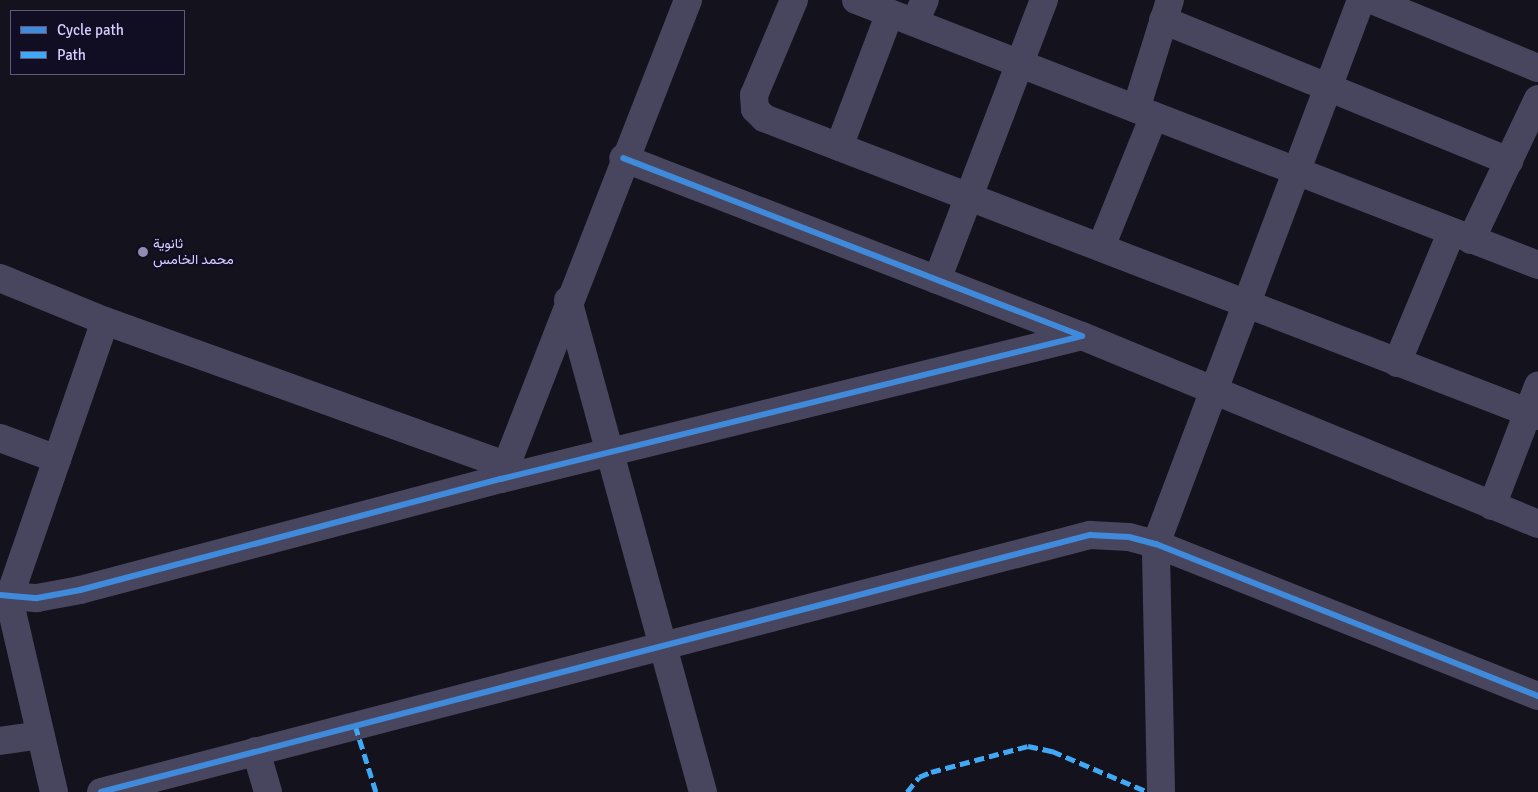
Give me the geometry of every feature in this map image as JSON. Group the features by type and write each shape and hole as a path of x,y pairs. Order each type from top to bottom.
{"street":[{"path":"503,472 623,158 688,0"},
{"path":"794,0 753,104 764,118 970,194 1245,305 1533,414"},
{"path":"856,0 910,12 1021,61 1295,174 1538,265"},
{"path":"937,280 1044,0"},
{"path":"1162,792 1156,544 1361,0"},
{"path":"1372,0 1538,68"},
{"path":"1102,247 1145,112 1167,10 1328,85 1509,160"},
{"path":"839,147 910,12"},
{"path":"1397,363 1461,236 1509,160 1536,110"},
{"path":"623,158 1082,336 1212,392 1538,524"},
{"path":"0,278 105,321 503,472"},
{"path":"568,300 704,792"},
{"path":"54,792 4,596 57,459 105,321"},
{"path":"4,596 80,590 503,472 611,452 1082,336"},
{"path":"1492,506 1533,414 1538,386"},
{"path":"0,438 57,459"},
{"path":"101,792 662,644 1090,535 1129,537 1156,544 1538,696"},
{"path":"0,741 41,735"},
{"path":"256,751 268,792"}],"marked path":[{"path":"355,725 376,792"},
{"path":"907,792 919,777 931,772 1028,746 1052,751 1148,792"}],"cycle path":[{"path":"0,595 37,598 80,590 501,479 1082,336 623,158"},
{"path":"101,792 1090,535 1129,537 1156,544 1538,696"}],"place":[{"name":"ثانوية محمد الخامس","path":"143,252"}]}
